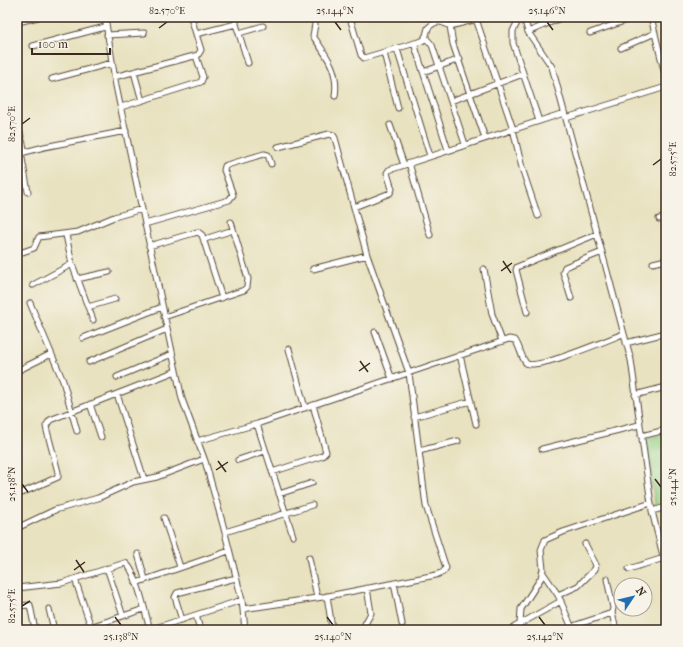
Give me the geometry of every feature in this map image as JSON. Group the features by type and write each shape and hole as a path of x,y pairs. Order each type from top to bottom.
{"street":[{"path":"18,17 22,21 38,17"},
{"path":"105,17 105,27 114,77 182,399 204,459 224,532 242,600 245,630"},
{"path":"114,77 198,55 201,50 191,17"},
{"path":"236,17 236,24 248,64"},
{"path":"313,17 315,24 313,36 331,62 334,69 337,84 335,96"},
{"path":"347,17 351,21 362,57 367,58 422,41 425,37 426,31 432,24 440,22 450,26 486,17"},
{"path":"430,17 432,24"},
{"path":"520,17 512,36 538,121"},
{"path":"524,17 528,32 552,67 624,334 630,360 652,510 666,568"},
{"path":"528,32 563,17"},
{"path":"590,33 636,17"},
{"path":"651,17 666,79"},
{"path":"476,20 513,129 522,168 538,216"},
{"path":"196,34 236,24"},
{"path":"239,33 263,26"},
{"path":"450,26 453,44 460,60 485,138"},
{"path":"33,46 105,27"},
{"path":"621,48 655,33"},
{"path":"107,35 144,34"},
{"path":"425,37 432,45 465,144"},
{"path":"414,44 448,150"},
{"path":"397,49 430,156"},
{"path":"384,53 398,108"},
{"path":"121,107 201,82 202,77 196,56"},
{"path":"423,72 460,60"},
{"path":"52,79 112,63"},
{"path":"134,72 142,100"},
{"path":"451,101 523,74"},
{"path":"354,207 390,194 392,190 388,171 406,164 538,121 565,116 666,87"},
{"path":"17,122 28,192"},
{"path":"390,125 406,164 430,235"},
{"path":"21,153 126,131"},
{"path":"243,609 327,596 441,574 446,568 428,512 409,373 367,255 334,135 329,134 278,147"},
{"path":"145,224 229,200 233,195 224,170 225,166 227,165 264,154 268,155 271,164"},
{"path":"17,254 34,248 39,237 66,235 84,230 142,208"},
{"path":"659,219 666,218"},
{"path":"164,317 244,290 249,283 231,222"},
{"path":"205,239 233,230"},
{"path":"150,246 198,232 205,239 222,298"},
{"path":"527,312 516,270 517,267 597,234"},
{"path":"66,235 72,264 93,320"},
{"path":"571,298 563,272 565,267 602,252"},
{"path":"313,269 367,255"},
{"path":"653,263 666,260"},
{"path":"33,285 72,264"},
{"path":"484,269 492,314 502,341"},
{"path":"77,279 109,272"},
{"path":"88,307 115,299"},
{"path":"30,303 63,381 77,431"},
{"path":"83,338 162,307"},
{"path":"89,362 167,329"},
{"path":"375,332 392,379"},
{"path":"626,343 666,333"},
{"path":"197,442 257,424 508,339 515,340 526,362 532,365 561,357 624,334"},
{"path":"290,349 305,408"},
{"path":"17,370 51,354"},
{"path":"117,377 172,354"},
{"path":"460,356 476,424"},
{"path":"17,495 58,477 46,426 50,420 176,371"},
{"path":"635,395 666,387"},
{"path":"117,394 144,479"},
{"path":"414,417 471,401"},
{"path":"90,404 101,436"},
{"path":"272,472 322,456 326,452 313,405"},
{"path":"257,424 293,536"},
{"path":"542,448 639,425"},
{"path":"641,436 666,430"},
{"path":"419,451 458,441"},
{"path":"238,460 266,450"},
{"path":"17,528 48,512 102,497 114,489 161,475 204,459"},
{"path":"279,494 312,483"},
{"path":"612,613 576,625 572,629 561,601 543,573 540,550 545,540 551,537 651,502"},
{"path":"224,532 312,504"},
{"path":"652,510 666,507"},
{"path":"164,518 180,567"},
{"path":"558,596 578,586 595,569 596,565 585,544"},
{"path":"136,582 229,551"},
{"path":"138,554 145,579"},
{"path":"309,558 317,597"},
{"path":"629,569 664,558"},
{"path":"17,588 62,583 122,563 128,564 136,582 150,630 242,600"},
{"path":"107,568 123,616"},
{"path":"520,624 522,609 543,573"},
{"path":"182,620 175,597 176,593 236,578"},
{"path":"75,579 91,627"},
{"path":"606,579 613,608 612,613 616,630"},
{"path":"394,583 402,624"},
{"path":"365,630 365,624 371,613 367,588"},
{"path":"327,596 332,628"},
{"path":"510,630 561,601"},
{"path":"17,606 30,605 35,629 29,630"},
{"path":"48,609 54,630"},
{"path":"81,630 144,609"},
{"path":"196,615 200,630"}],"green space":[{"path":"666,434 666,508 656,510 645,439"}]}
